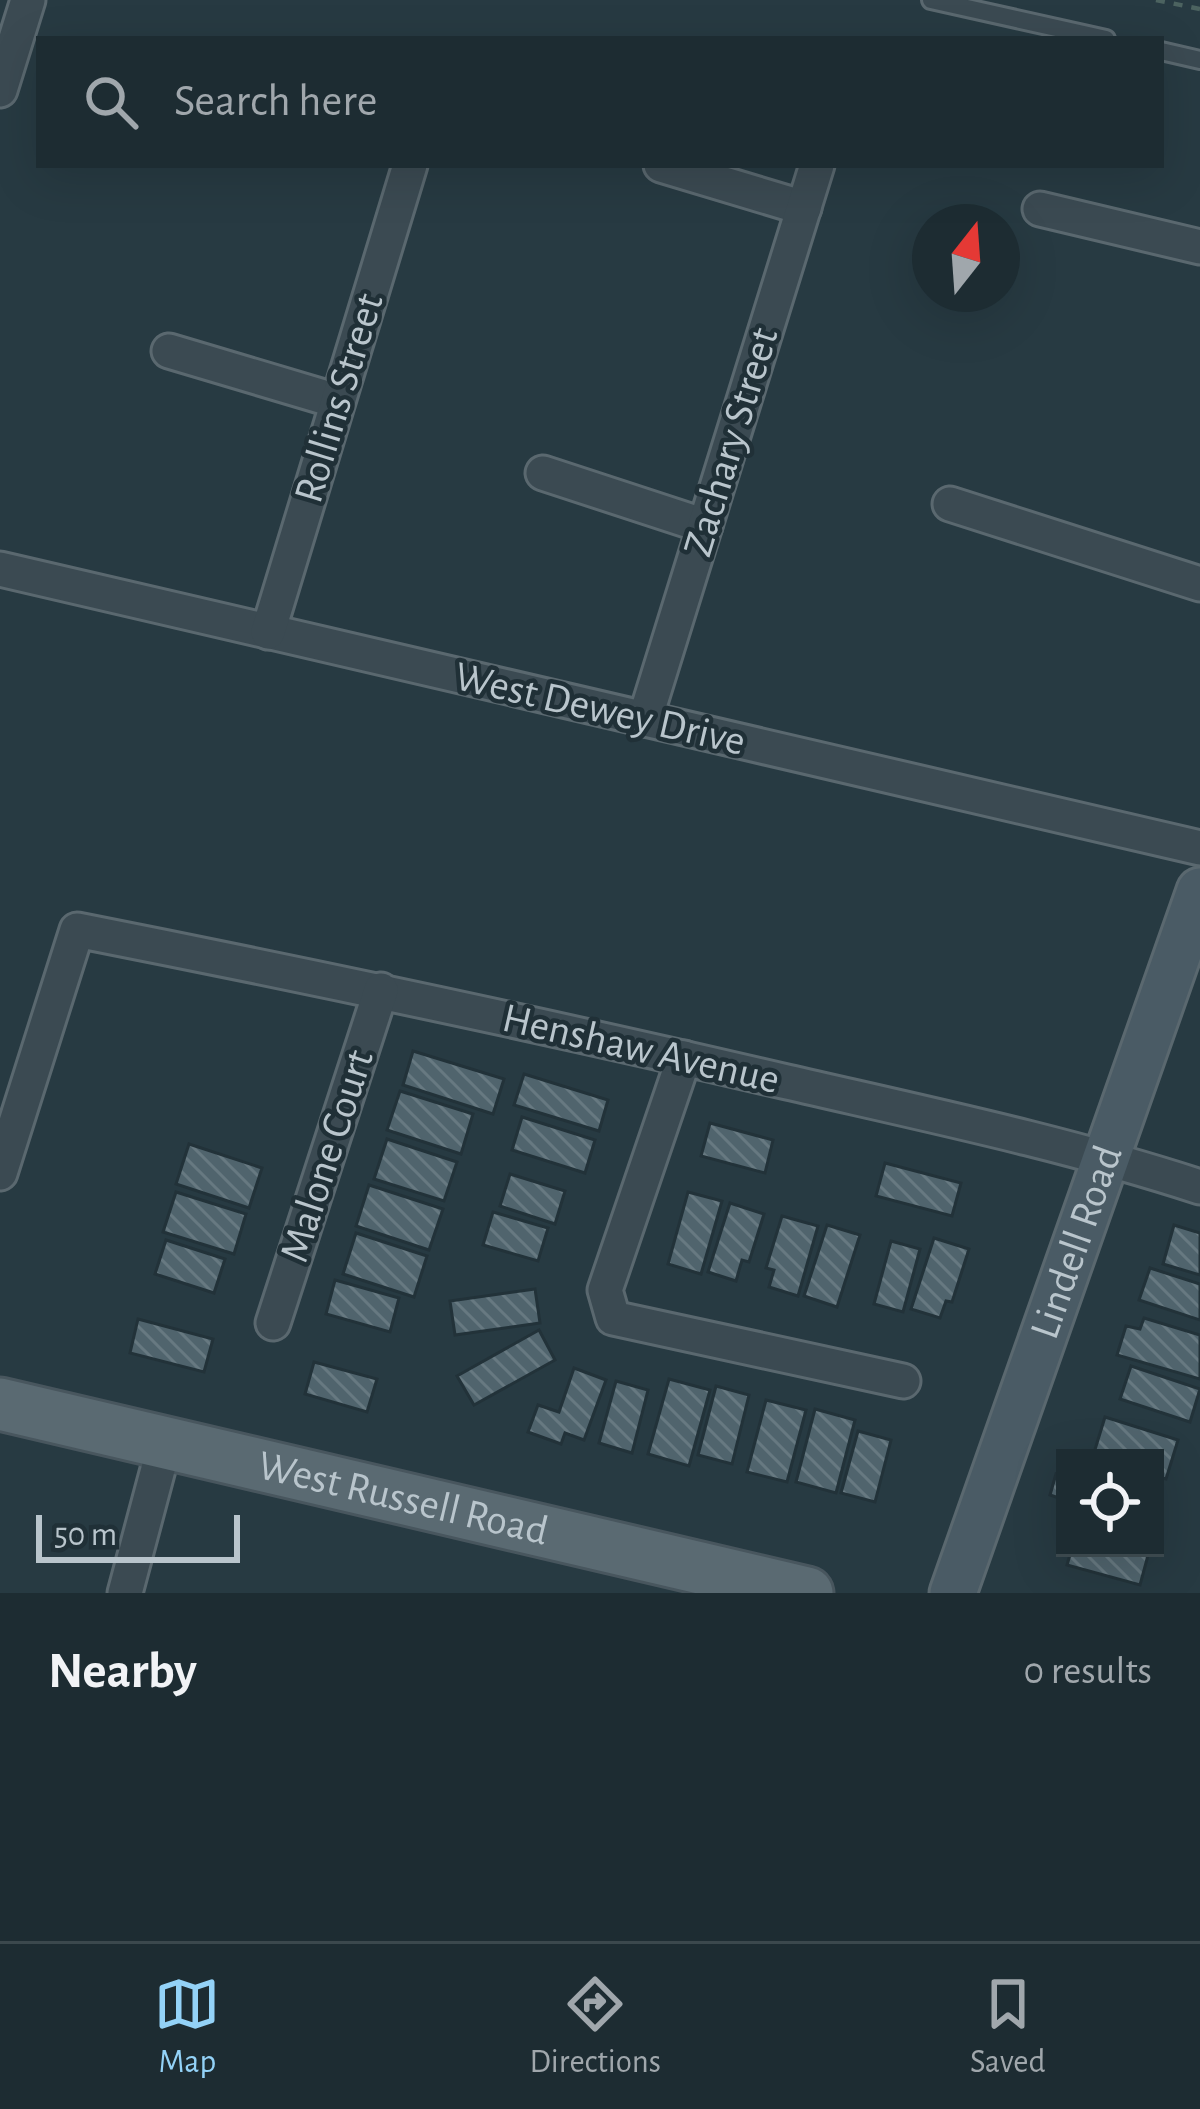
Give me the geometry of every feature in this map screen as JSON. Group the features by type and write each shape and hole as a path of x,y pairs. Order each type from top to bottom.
{"main road":[{"name":"West Russell Road","path":"0,1405 807,1593"}],"street":[{"path":"0,90 22,2"},
{"name":"Rollins Street","path":"268,632 409,168"},
{"path":"671,168 804,208"},
{"name":"Zachary Street","path":"645,719 816,168"},
{"path":"1040,209 1200,247"},
{"path":"169,351 337,401"},
{"path":"543,472 705,526"},
{"path":"950,504 1200,584"},
{"name":"West Dewey Drive","path":"0,569 1200,848"},
{"name":"Lindell Road","path":"953,1593 1200,891"},
{"name":"Henshaw Avenue","path":"0,1173 77,930 381,990 684,1058 1104,1156 1200,1187"},
{"name":"Malone Court","path":"273,1322 381,990"},
{"path":"684,1058 605,1290 613,1318 903,1381"},
{"path":"124,1593 165,1443"}],"lane":[{"path":"931,0 1093,36"},
{"path":"1164,52 1200,60"}],"path":[{"path":"1156,0 1200,10"}],"building":[{"path":"413,1051 504,1079 493,1114 403,1085"},
{"path":"524,1074 608,1100 599,1131 514,1105"},
{"path":"400,1091 473,1114 461,1154 387,1130"},
{"path":"522,1117 595,1140 585,1173 512,1150"},
{"path":"710,1123 773,1140 765,1173 701,1156"},
{"path":"387,1139 457,1162 444,1201 374,1179"},
{"path":"189,1144 262,1168 249,1208 176,1184"},
{"path":"885,1163 961,1183 952,1216 876,1196"},
{"path":"510,1174 565,1191 555,1224 500,1206"},
{"path":"369,1185 443,1209 429,1250 356,1226"},
{"path":"176,1192 246,1214 234,1254 163,1232"},
{"path":"688,1192 722,1201 701,1274 668,1264"},
{"path":"730,1203 764,1214 749,1262 742,1260 736,1281 708,1272"},
{"path":"493,1212 548,1228 538,1261 483,1245"},
{"path":"782,1216 818,1226 798,1296 769,1287 774,1270 766,1268"},
{"path":"827,1225 860,1235 837,1307 804,1296"},
{"path":"1174,1225 1200,1233 1200,1275 1163,1264"},
{"path":"356,1233 427,1256 414,1297 343,1274"},
{"path":"934,1238 969,1249 952,1302 946,1301 940,1318 911,1309"},
{"path":"166,1240 225,1259 214,1293 155,1274"},
{"path":"891,1241 920,1249 903,1312 874,1304"},
{"path":"1150,1268 1200,1284 1200,1320 1139,1300"},
{"path":"335,1280 399,1298 390,1332 326,1314"},
{"path":"535,1289 540,1323 455,1335 450,1301"},
{"path":"1144,1318 1200,1335 1200,1379 1117,1355 1126,1326 1140,1329"},
{"path":"138,1319 213,1339 204,1372 130,1353"},
{"path":"539,1330 555,1360 474,1405 457,1376"},
{"path":"314,1362 377,1379 367,1412 305,1394"},
{"path":"1131,1366 1200,1389 1190,1422 1120,1399"},
{"path":"574,1368 606,1380 584,1440 565,1433 561,1444 528,1432 538,1405 559,1412"},
{"path":"669,1379 710,1390 689,1466 648,1454"},
{"path":"616,1381 648,1390 632,1453 599,1443"},
{"path":"716,1386 749,1395 732,1464 698,1455"},
{"path":"766,1400 806,1410 787,1482 747,1472"},
{"path":"815,1409 855,1420 836,1493 796,1482"},
{"path":"1105,1417 1178,1440 1166,1479 1164,1449 1095,1449"},
{"path":"858,1431 891,1440 875,1502 841,1493"},
{"path":"1069,1557 1148,1557 1140,1585 1067,1565"}]}
